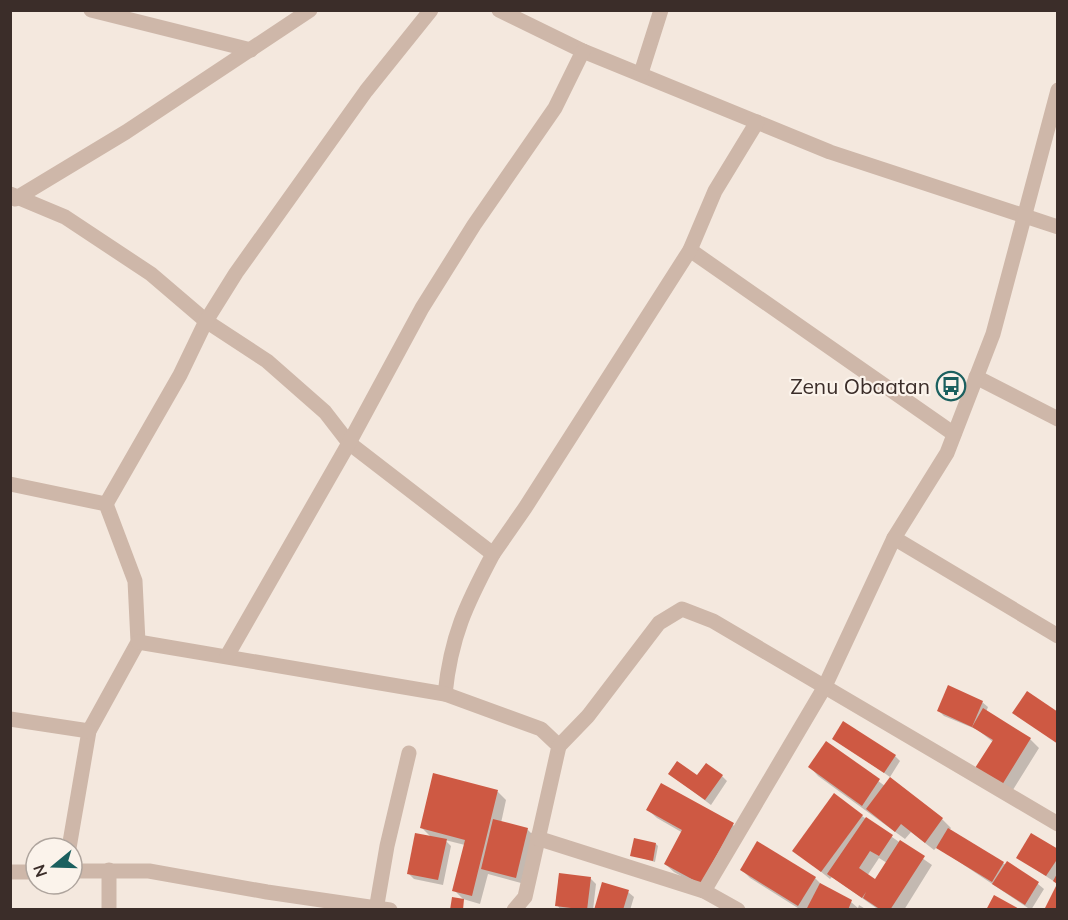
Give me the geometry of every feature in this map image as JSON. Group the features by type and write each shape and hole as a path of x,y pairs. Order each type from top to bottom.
{"street":[{"path":"91,10 251,50"},
{"path":"14,197 251,50 310,10"},
{"path":"106,504 180,375 206,321 301,180 366,91 431,10"},
{"path":"499,10 583,51 830,152 1058,227"},
{"path":"641,73 661,10"},
{"path":"227,656 349,443 422,308 474,225 555,108 583,51"},
{"path":"704,891 824,688 894,538 947,453 993,334 1058,90"},
{"path":"445,694 449,656 461,614 493,554 525,508 690,250 715,191 757,122"},
{"path":"14,197 65,217 151,274 206,321 267,361 325,412 349,443 493,554"},
{"path":"690,250 954,434"},
{"path":"976,377 1058,419"},
{"path":"10,484 106,504"},
{"path":"71,836 89,731 138,642 135,581 106,504"},
{"path":"894,538 1058,636"},
{"path":"514,909 525,897 559,746 588,716 660,623 682,609 713,621 1058,824"},
{"path":"138,642 445,694 541,729 559,746"},
{"path":"10,720 89,731"},
{"path":"84,871 149,871 381,909 387,846 410,753"},
{"path":"537,838 704,891 738,909"},
{"path":"109,870 109,909"}],"building":[{"path":"948,685 983,701 972,727 937,711"},
{"path":"1027,691 1058,712 1058,744 1012,713"},
{"path":"983,708 1031,738 1002,785 975,768 993,740 972,727"},
{"path":"843,721 896,755 884,773 832,739"},
{"path":"826,741 880,779 862,806 808,767"},
{"path":"677,761 697,775 706,763 723,775 705,800 668,774"},
{"path":"433,773 498,790 472,896 452,891 465,840 420,828"},
{"path":"890,777 943,818 925,843 901,824 895,832 866,809"},
{"path":"661,783 734,823 701,884 664,864 682,830 646,810"},
{"path":"834,793 863,815 821,872 792,851"},
{"path":"866,817 893,835 879,856 870,851 859,868 875,879 900,840 925,856 890,910 881,910 863,898 866,892 862,898 827,874"},
{"path":"493,819 528,828 516,878 481,869"},
{"path":"948,828 1004,862 992,882 936,848"},
{"path":"415,833 447,839 438,880 407,874"},
{"path":"1031,833 1058,849 1058,858 1046,876 1016,858"},
{"path":"634,838 656,843 653,861 630,856"},
{"path":"757,841 816,877 798,906 740,870"},
{"path":"1007,861 1039,882 1025,905 992,884"},
{"path":"1058,872 1058,910 1044,910 1057,884 1053,881"},
{"path":"559,873 591,877 587,910 555,906"},
{"path":"602,882 629,890 623,910 594,910"},
{"path":"820,883 852,900 848,910 806,910"},
{"path":"994,895 1021,910 986,910"},
{"path":"452,897 464,899 463,910 450,910"}],"place":[{"name":"Zenu Obaatan","path":"951,386"}]}
